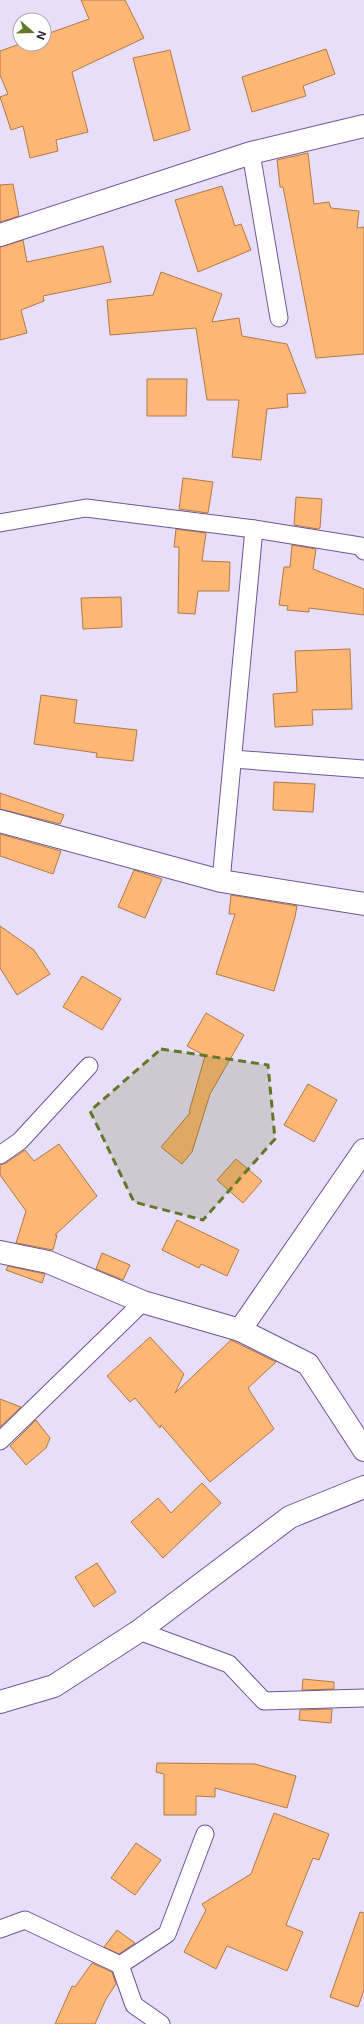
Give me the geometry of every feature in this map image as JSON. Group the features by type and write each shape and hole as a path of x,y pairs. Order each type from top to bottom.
{"street":[{"path":"0,235 251,153 364,126"},
{"path":"0,821 221,881 364,904"},
{"path":"240,1330 364,1150"},
{"path":"0,1252 48,1262 143,1302 240,1330 308,1364 364,1450"},
{"path":"0,1702 54,1686 139,1632 290,1517 364,1487"}],"lane":[{"path":"251,153 279,318"},
{"path":"0,523 86,508 254,529 360,546 364,551"},
{"path":"221,881 254,529"},
{"path":"233,759 364,769"},
{"path":"0,1154 20,1141 89,1066"},
{"path":"0,1441 143,1302"},
{"path":"139,1632 229,1664 264,1701 364,1698"},
{"path":"120,1965 167,1934 205,1834"},
{"path":"0,1929 25,1920 120,1965 134,2005 161,2024"}],"highlighted area":[{"path":"161,1049 268,1065 275,1139 203,1220 134,1202 90,1111"}],"building":[{"path":"81,0 125,0 144,38 72,72 88,132 56,140 58,151 30,158 23,126 11,130 0,97 8,94 0,75 0,51 12,47 12,52 52,52 52,32 89,19"},
{"path":"326,49 335,74 303,86 306,96 252,112 242,77"},
{"path":"170,50 190,130 154,141 133,58"},
{"path":"308,153 314,204 329,202 331,208 359,211 357,228 364,227 364,354 316,358 283,187 280,187 277,160"},
{"path":"13,184 19,216 0,222 0,185"},
{"path":"222,186 235,226 241,224 251,250 198,272 175,200"},
{"path":"23,240 27,262 103,246 111,282 43,296 44,301 21,310 27,333 0,340 0,247"},
{"path":"161,272 222,294 212,322 239,318 242,336 287,344 306,393 287,394 288,407 267,409 261,460 232,457 239,400 207,400 196,328 110,335 107,300 153,295"},
{"path":"147,379 187,379 186,416 147,416"},
{"path":"183,478 213,482 208,513 179,509"},
{"path":"296,497 322,499 320,528 318,529 294,525"},
{"path":"176,529 206,533 202,561 230,562 229,591 198,591 195,614 178,613 179,547 174,547"},
{"path":"292,545 316,549 313,569 364,589 364,615 309,608 309,612 287,610 288,606 279,605 284,567 290,567"},
{"path":"121,597 122,627 83,629 81,598"},
{"path":"350,649 352,709 312,710 313,725 275,727 273,694 297,692 295,651"},
{"path":"41,695 77,700 74,723 137,730 133,761 96,757 97,753 34,744"},
{"path":"274,782 315,784 313,812 273,810"},
{"path":"0,793 64,815 60,824 0,809"},
{"path":"0,834 61,851 53,874 0,856"},
{"path":"134,870 162,879 145,918 118,907"},
{"path":"231,895 297,906 274,991 216,974 235,914 229,914"},
{"path":"0,926 34,950 50,974 17,995 0,968"},
{"path":"82,976 121,999 102,1030 63,1007"},
{"path":"206,1013 244,1035 210,1094 192,1152 182,1164 161,1147 190,1113 189,1112 205,1056 187,1046"},
{"path":"308,1084 337,1100 314,1142 284,1125"},
{"path":"59,1144 97,1196 55,1235 57,1235 53,1250 16,1243 26,1211 0,1175 0,1165 6,1163 25,1150 34,1161"},
{"path":"236,1159 262,1181 243,1203 217,1180"},
{"path":"177,1220 239,1250 227,1276 201,1264 199,1268 162,1250"},
{"path":"102,1253 130,1265 123,1280 96,1269"},
{"path":"8,1266 45,1274 42,1283 6,1270"},
{"path":"150,1337 184,1374 175,1393 231,1340 276,1362 248,1388 274,1429 210,1482 161,1425 160,1428 135,1398 130,1402 107,1376"},
{"path":"0,1399 21,1407 0,1427"},
{"path":"36,1420 50,1438 46,1448 26,1465 10,1446"},
{"path":"202,1483 221,1503 163,1558 131,1522 158,1498 171,1513"},
{"path":"97,1563 116,1592 94,1607 75,1577"},
{"path":"303,1679 334,1682 334,1689 302,1690"},
{"path":"332,1709 331,1723 299,1720 300,1710"},
{"path":"157,1763 255,1764 296,1776 287,1808 215,1788 215,1797 196,1796 196,1815 164,1815 164,1774 156,1772"},
{"path":"274,1813 329,1834 319,1860 313,1858 286,1925 303,1932 287,1971 227,1946 216,1969 184,1952 206,1910 202,1904 251,1874"},
{"path":"136,1843 161,1860 135,1895 111,1878"},
{"path":"360,1912 364,1913 364,1990 358,2007 330,1997"},
{"path":"117,1930 135,1943 119,1954 104,1947"},
{"path":"92,1963 112,1972 116,1984 106,1999 95,2024 55,2024 72,1986 75,1987"}]}
